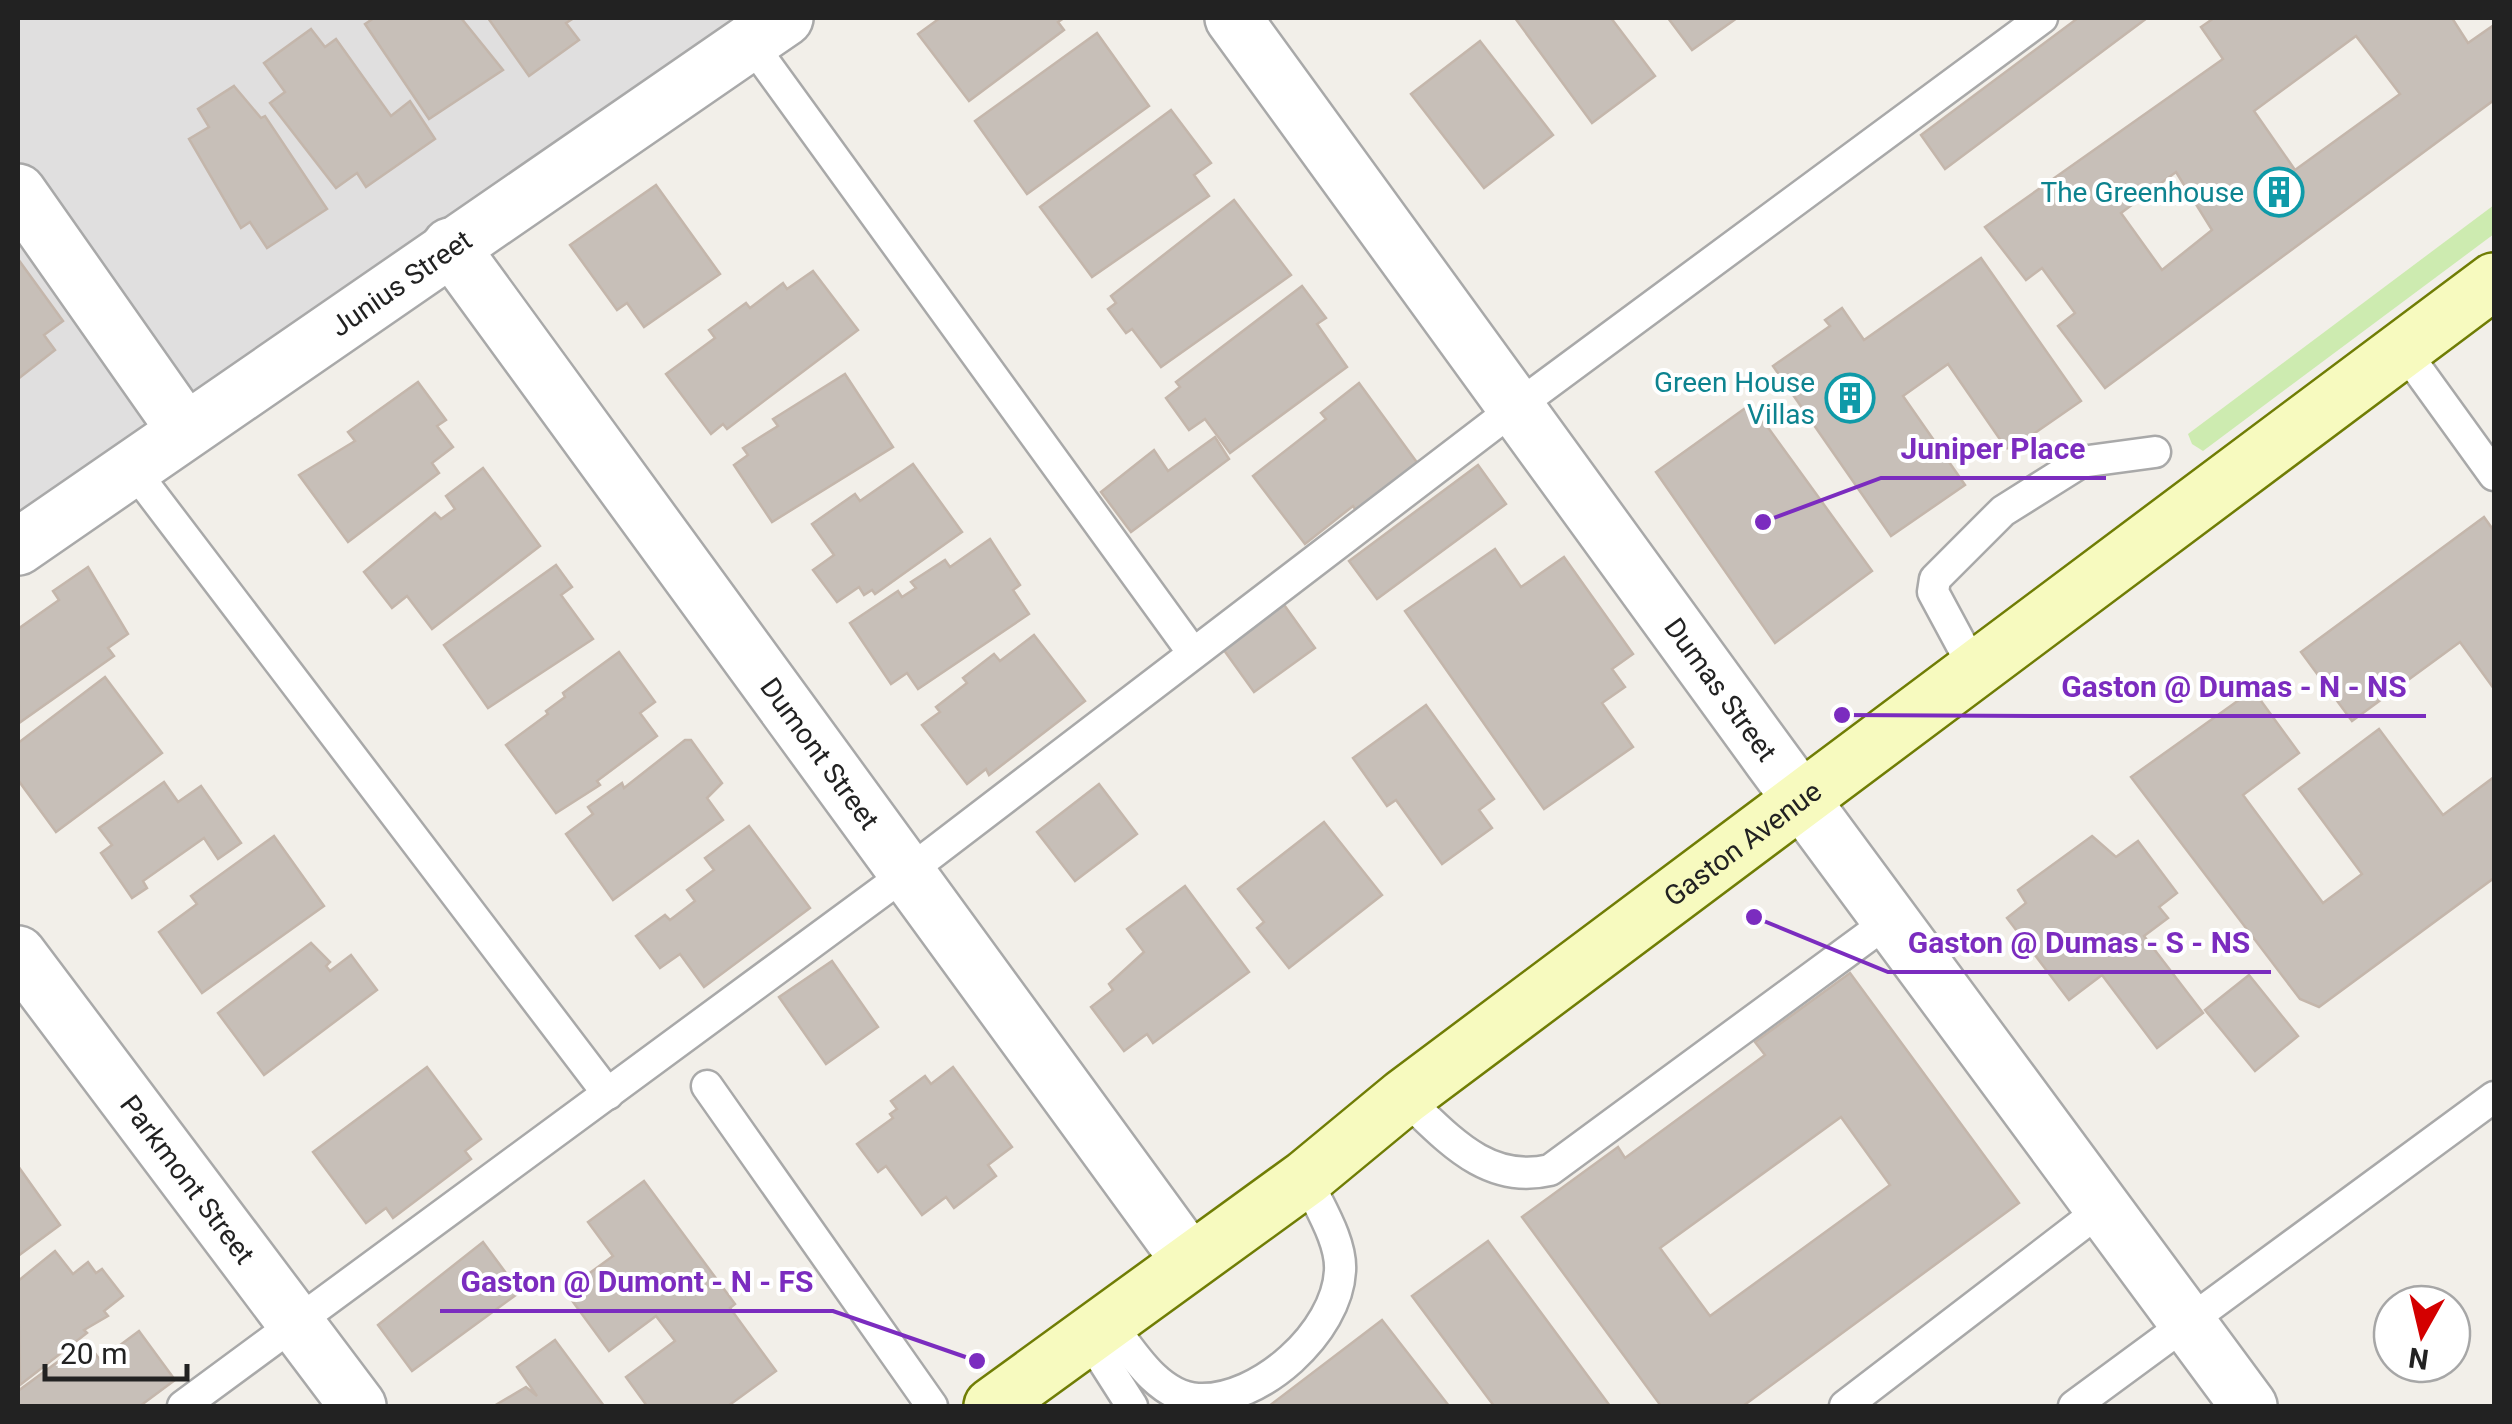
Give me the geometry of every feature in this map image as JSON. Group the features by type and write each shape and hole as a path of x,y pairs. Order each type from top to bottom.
{"main road":[{"name":"Gaston Avenue","path":"992,1406 1306,1178 1404,1097 2494,280"}],"street":[{"name":"Dumas Street","path":"1233,18 1801,800 2249,1406"},
{"name":"Junius Street","path":"18,546 767,30"},
{"path":"18,192 185,430"},
{"name":"Dumont Street","path":"450,246 1190,1260"},
{"name":"Parkmont Street","path":"18,954 358,1406"}],"lane":[{"path":"183,1406 908,872 1516,407 2042,18"},
{"path":"767,30 1192,653"},
{"path":"2403,349 2491,462"},
{"path":"1976,670 1933,592 1935,579 2003,511 2080,462 2155,452"},
{"path":"132,468 608,1094"},
{"path":"1404,1097 1473,1160 1519,1174 1550,1170 1890,920"},
{"path":"707,1086 932,1406"},
{"path":"2074,1406 2494,1098"},
{"path":"1098,1329 1153,1379 1196,1400 1239,1390 1270,1376 1307,1345 1338,1292 1341,1266 1335,1242 1306,1178"},
{"path":"1845,1406 2102,1208"},
{"path":"1098,1329 1132,1406"}],"shaded area":[{"path":"18,18 754,18 18,517"}],"green space":[{"path":"2494,205 2494,234 2203,451 2192,444 2188,434"}],"building":[{"path":"374,18 461,18 503,70 429,119 365,24"},
{"path":"488,18 574,18 566,23 579,40 529,76"},
{"path":"940,18 1064,18 1058,22 1064,30 969,101 918,34"},
{"path":"1515,18 1611,18 1655,76 1592,123"},
{"path":"1668,18 1737,18 1692,50"},
{"path":"2078,18 2147,18 1945,169 1921,135"},
{"name":"The Greenhouse","path":"2214,18 2452,18 2468,43 2494,25 2494,100 2105,388 2058,326 2075,313 2042,268 2026,280 1985,227 2223,59 2201,27","holes":["2356,36 2400,94 2295,170 2254,111","2176,172 2212,230 2162,270 2121,213"]},
{"path":"311,29 325,47 336,39 391,116 410,101 435,139 366,187 357,173 336,188 270,103 285,92 264,63"},
{"path":"1097,33 1149,106 1027,194 975,121"},
{"path":"1480,41 1553,135 1484,188 1411,94"},
{"path":"234,86 261,118 265,116 327,209 267,248 250,222 241,228 189,139 209,127 198,109"},
{"path":"1171,110 1211,163 1194,175 1209,196 1092,277 1040,207"},
{"path":"656,185 720,274 644,327 627,303 617,310 570,245"},
{"path":"1234,200 1291,275 1161,367 1132,329 1126,333 1108,309 1116,303 1111,296"},
{"name":"Green House Villas","path":"1981,258 2081,401 2012,449 2006,448 1948,364 1903,396 1965,485 1891,536 1773,366 1830,326 1825,320 1842,308 1864,340"},
{"path":"18,259 63,321 44,335 55,350 18,379"},
{"path":"813,271 858,330 727,429 723,424 711,434 666,374 715,338 709,330 746,303 750,308 783,283 787,289"},
{"path":"1302,286 1326,318 1317,324 1347,367 1230,453 1205,419 1189,430 1166,398 1180,387 1176,382"},
{"path":"845,374 893,447 772,522 734,465 748,455 743,448 778,426 773,419"},
{"path":"418,382 446,420 437,426 453,447 432,463 439,473 348,542 299,475 355,441 348,432"},
{"path":"1359,383 1421,468 1357,512 1353,506 1305,544 1253,476 1326,419 1321,413"},
{"path":"1751,404 1872,571 1775,643 1656,472"},
{"path":"1215,437 1229,459 1131,532 1101,492 1154,450 1168,471"},
{"path":"913,464 962,532 875,594 872,590 864,595 859,587 837,602 813,570 834,555 812,524 855,494 860,501"},
{"path":"1478,465 1506,504 1377,599 1349,561"},
{"path":"483,468 540,546 432,629 407,596 392,608 364,572 435,513 441,519 455,509 446,496"},
{"path":"2484,517 2494,531 2494,689 2460,642 2352,721 2301,652"},
{"path":"990,539 1020,585 1013,590 1029,614 918,689 907,673 891,684 850,623 898,591 902,597 916,588 911,582 945,560 950,567"},
{"path":"1495,549 1521,587 1564,557 1633,654 1612,669 1625,687 1602,703 1633,747 1544,809 1405,611"},
{"path":"556,565 572,587 561,595 593,639 488,708 444,645"},
{"path":"88,567 128,634 108,648 114,656 19,723 18,629 59,600 53,591"},
{"path":"1282,602 1315,648 1254,692 1221,646"},
{"path":"1034,635 1085,701 989,775 986,769 967,784 922,725 940,712 936,707 967,683 963,678 994,654 1000,661"},
{"path":"619,652 655,702 640,713 657,736 597,781 600,785 556,813 506,745 548,714 546,711 565,697 563,693"},
{"path":"105,677 162,753 56,832 18,780 18,743"},
{"path":"2253,690 2299,753 2243,795 2323,903 2362,874 2299,789 2379,729 2443,815 2494,777 2494,878 2319,1007 2300,999 2131,777"},
{"path":"1426,705 1494,799 1479,810 1492,828 1442,864 1396,800 1387,806 1353,758"},
{"path":"685,740 691,740 722,783 707,798 723,820 613,900 566,834 593,814 588,807 622,783 624,788"},
{"path":"164,782 178,802 201,786 241,843 218,859 204,838 143,881 147,888 132,898 101,853 112,845 99,828"},
{"path":"1099,784 1137,834 1075,881 1037,832"},
{"path":"1324,822 1382,895 1289,968 1257,928 1264,922 1238,889"},
{"path":"749,826 810,908 704,987 680,954 660,968 636,936 665,915 670,920 695,901 687,890 714,870 705,858"},
{"path":"274,836 324,906 202,993 159,932 197,904 191,896"},
{"path":"2092,836 2116,857 2138,841 2177,893 2159,907 2168,918 2144,936 2203,1013 2157,1048 2102,975 2069,1000 2007,918 2026,903 2018,890"},
{"path":"1185,886 1249,972 1153,1043 1147,1034 1124,1051 1091,1007 1113,990 1109,984 1144,952 1127,929"},
{"path":"311,943 330,962 326,966 330,971 351,955 377,990 264,1075 218,1013"},
{"path":"832,961 878,1027 826,1064 779,997"},
{"path":"1850,973 2019,1203 1743,1406 1661,1406 1522,1217 1618,1147 1625,1158 1765,1055 1755,1042","holes":["1841,1117 1890,1185 1710,1316 1660,1248"]},
{"path":"2249,975 2298,1036 2255,1071 2205,1010"},
{"path":"427,1067 481,1139 465,1151 471,1159 393,1218 386,1208 366,1223 313,1152"},
{"path":"953,1067 1012,1147 988,1165 996,1176 954,1208 946,1197 922,1215 886,1166 878,1172 857,1144 893,1118 890,1114 897,1109 891,1101 925,1076 931,1084"},
{"path":"18,1166 60,1225 18,1256"},
{"path":"644,1181 735,1304 730,1308 776,1371 728,1406 647,1406 626,1377 675,1341 656,1316 609,1351 565,1291 613,1256 588,1222"},
{"path":"1488,1241 1610,1406 1494,1406 1412,1296"},
{"path":"483,1242 520,1292 412,1371 378,1325"},
{"path":"55,1251 73,1274 88,1262 96,1273 102,1269 123,1296 104,1311 108,1316 84,1330 87,1333 20,1385 18,1281"},
{"path":"1382,1320 1449,1406 1269,1406"},
{"path":"139,1331 175,1380 140,1406 18,1406 18,1391 86,1341 100,1360"},
{"path":"555,1340 604,1406 494,1406 526,1387 537,1396 517,1367"}],"place":[{"name":"The Greenhouse","path":"2279,192"},
{"name":"Green House Villas","path":"1850,398"},
{"name":"Juniper Place","path":"1763,522"},
{"name":"Gaston @ Dumas - N - NS","path":"1842,715"},
{"name":"Gaston @ Dumas - S - NS","path":"1754,917"},
{"name":"Gaston @ Dumont - N - FS","path":"977,1361"}]}
